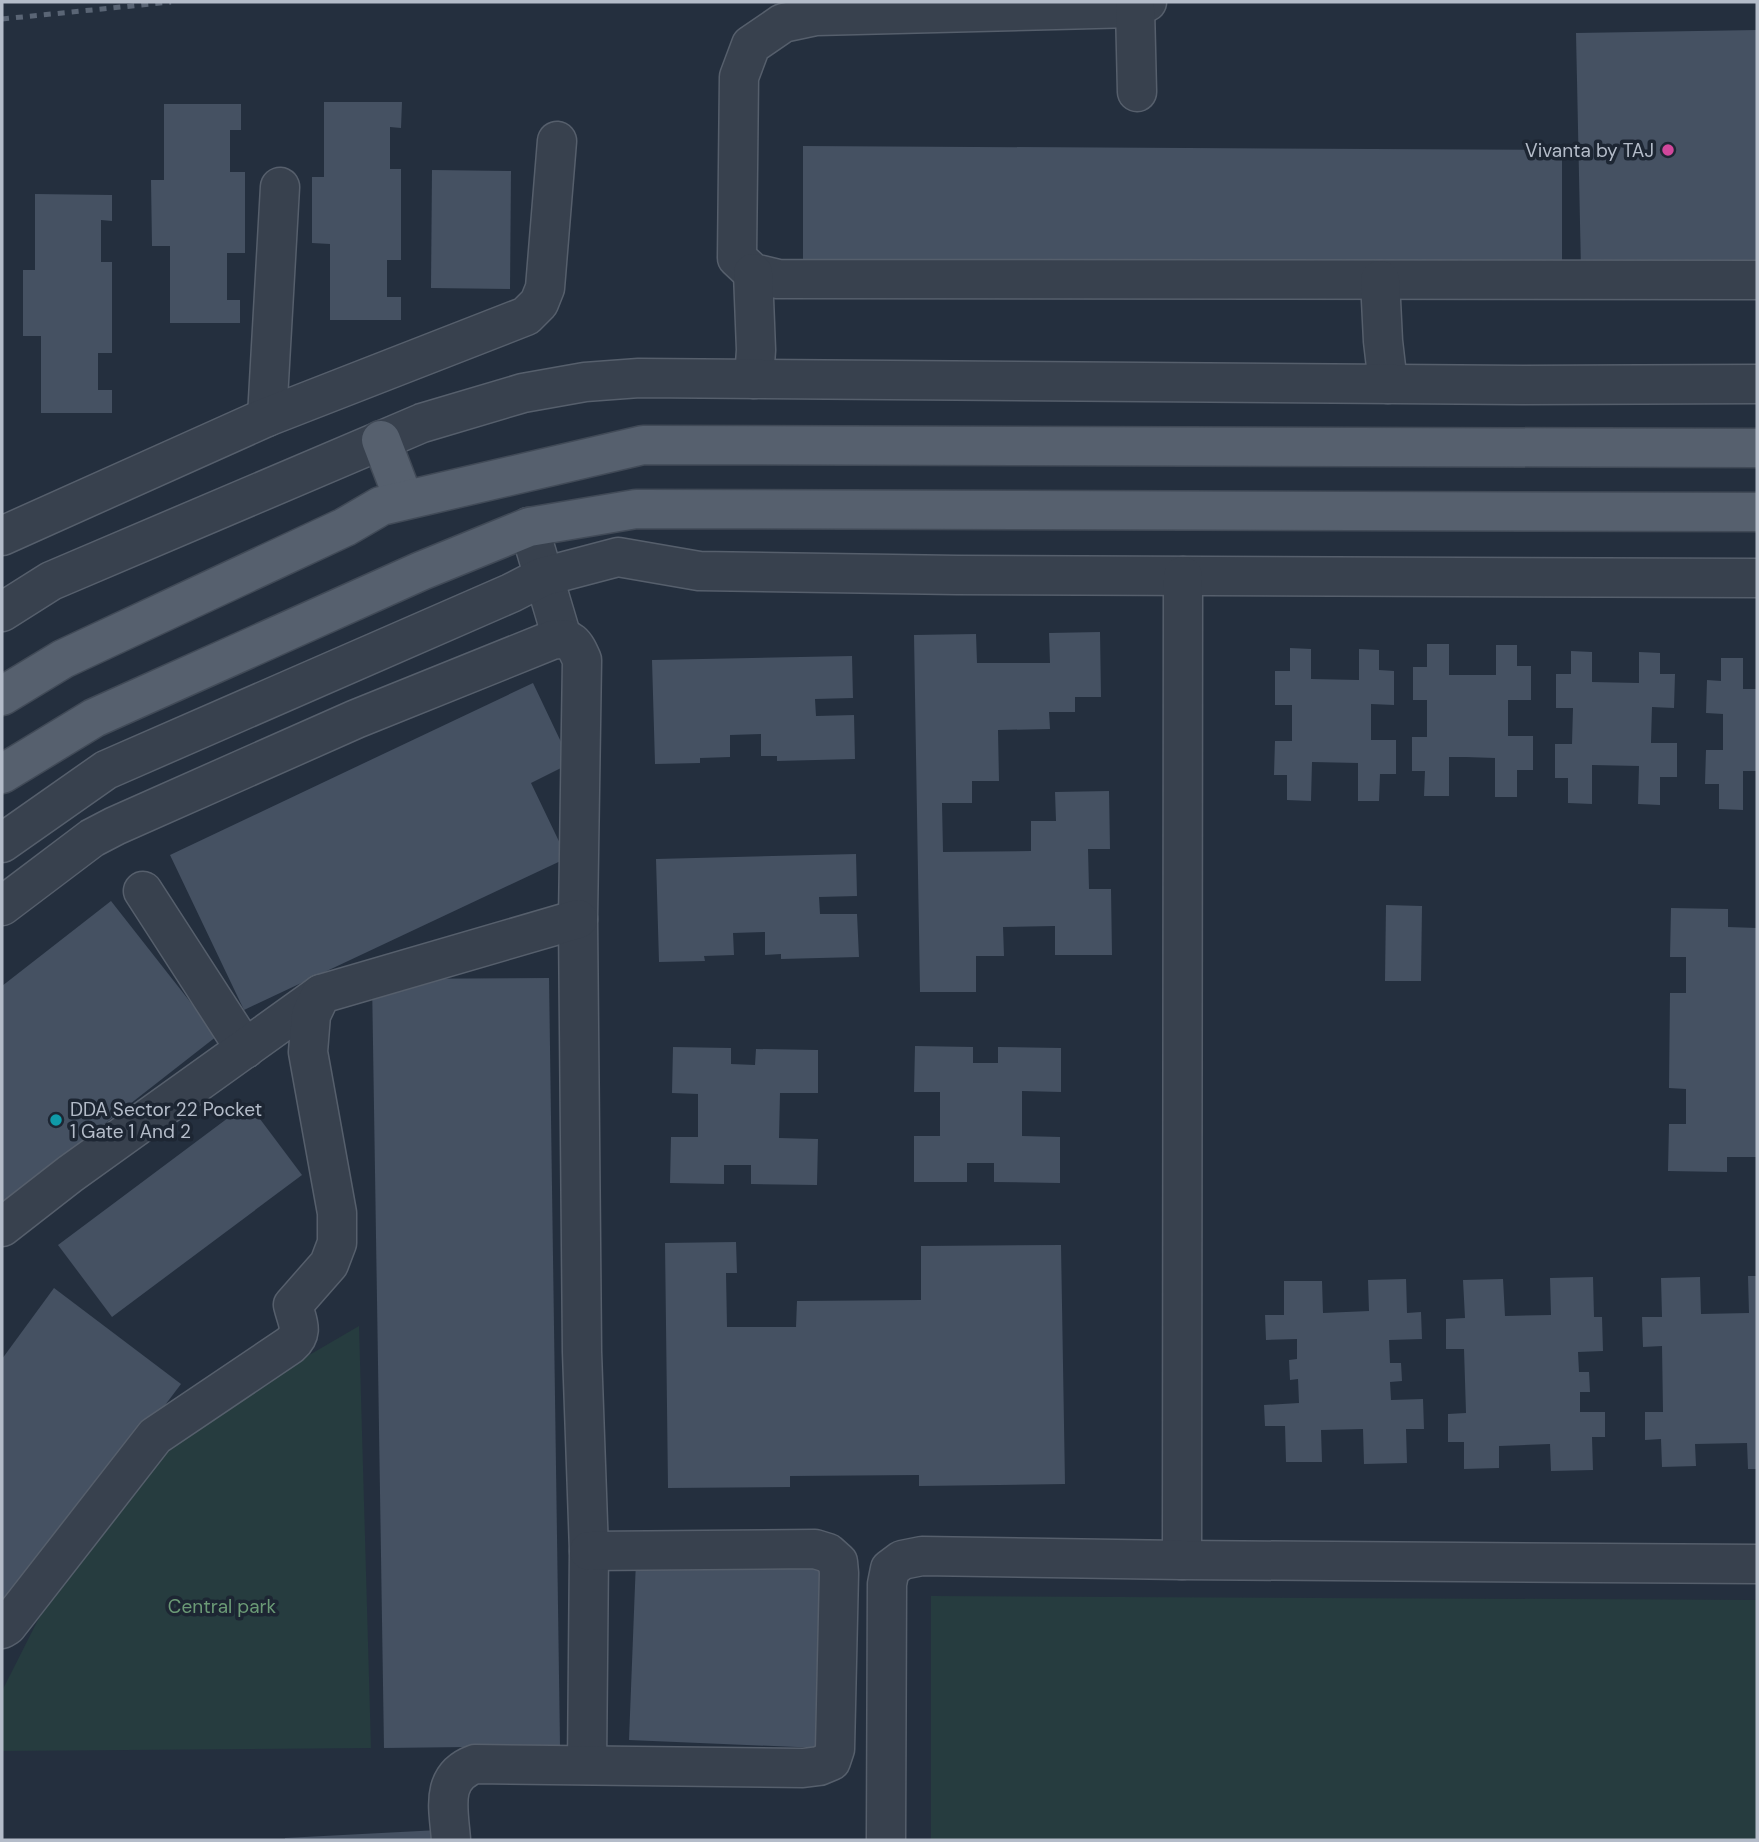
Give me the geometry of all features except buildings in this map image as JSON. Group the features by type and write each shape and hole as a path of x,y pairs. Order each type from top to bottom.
{"main road":[{"path":"381,440 404,500"},
{"path":"2,696 64,659 345,527 380,506 643,445 1757,448"},
{"path":"2,774 94,718 421,571 529,527 636,509 1757,512"}],"street":[{"path":"1137,92 1141,5 816,16 783,23 751,46 739,77 737,258 753,273 778,279 1757,280"},
{"path":"2,536 267,417 526,316 540,303 545,288 557,141"},
{"path":"267,417 280,187"},
{"path":"753,273 756,350 754,379"},
{"path":"1380,280 1388,384"},
{"path":"2,612 51,581 422,423 523,393 585,382 639,378 1757,384"},
{"path":"529,527 562,638"},
{"path":"2,843 106,771 498,599 542,577 618,557 699,571 1757,578"},
{"path":"1182,1560 1183,576"},
{"path":"2,906 92,838 115,826 356,719 552,639 571,640 582,660 578,919 582,1352 589,1551 587,1765"},
{"path":"143,891 245,1049"},
{"path":"2,1227 70,1174 321,994 578,919"},
{"path":"2,1629 155,1436 299,1337 293,1305 329,1264 337,1243 337,1213 308,1052 311,1015 321,994"},
{"path":"451,1840 449,1793 453,1779 463,1768 475,1764 803,1768 831,1761 835,1749 839,1573 838,1562 828,1553 815,1549 589,1551"},
{"path":"886,1840 887,1584 890,1569 902,1560 922,1556 1757,1564"}],"green space":[{"name":"Central park","path":"359,1326 371,1748 2,1751 2,1691 45,1606 165,1439"},
{"path":"931,1596 1757,1600 1757,1840 931,1840"}],"railway":[{"path":"2,19 171,2"}],"place":[{"name":"Vivanta by TAJ","path":"1668,150"},
{"name":"DDA Sector 22 Pocket 1 Gate 1 And 2","path":"56,1120"}]}
